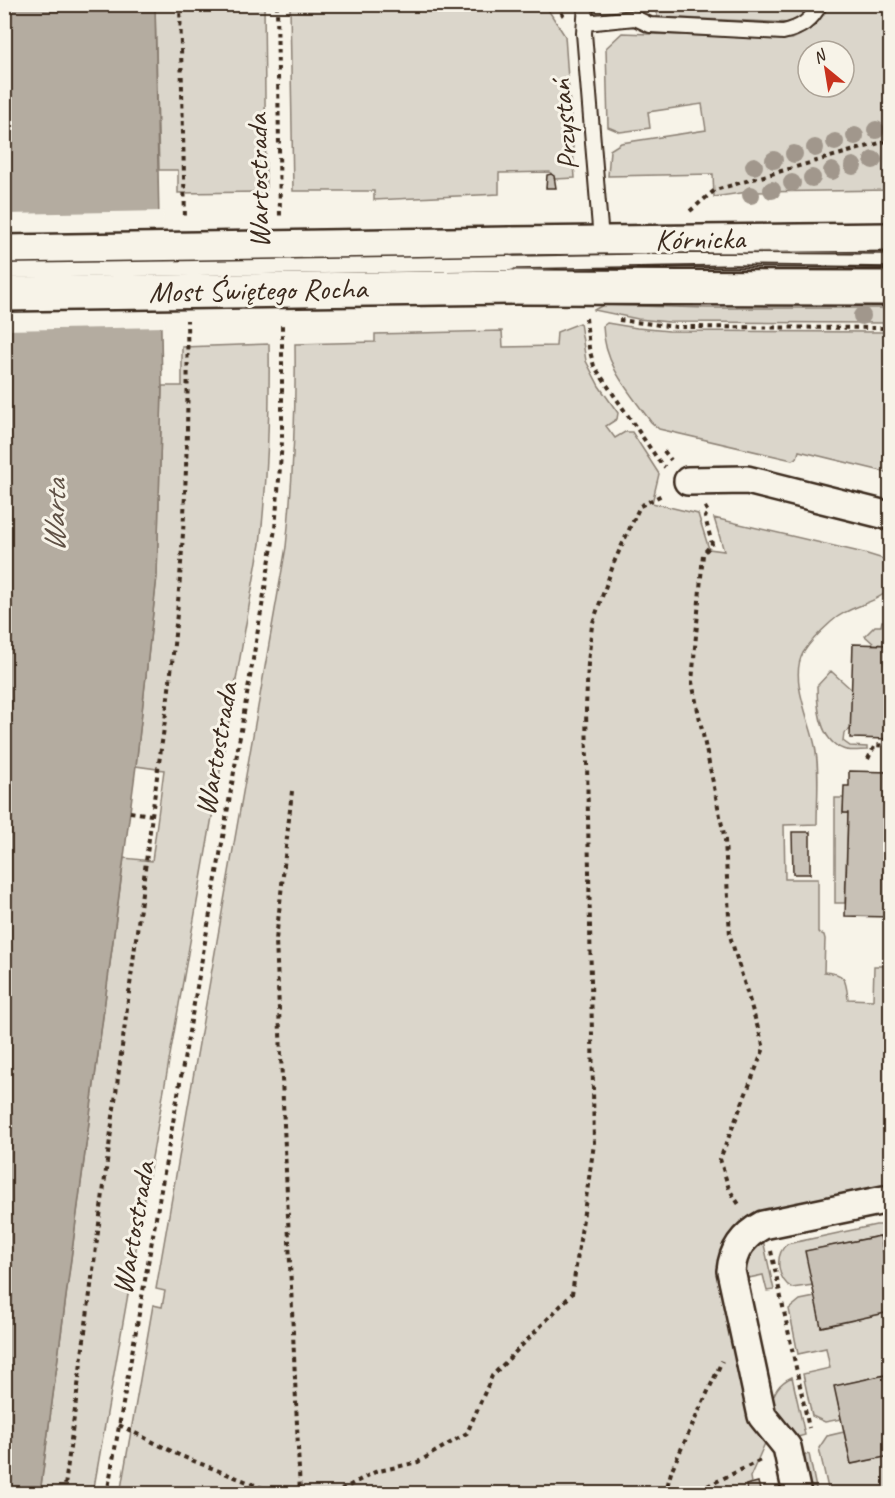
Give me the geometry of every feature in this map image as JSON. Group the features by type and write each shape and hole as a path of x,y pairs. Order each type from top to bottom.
{"street":[{"name":"Kórnicka","path":"510,264 601,240 891,237"},
{"name":"Most Świętego Rocha","path":"4,249 510,264"},
{"name":"Kórnicka","path":"510,264 891,288"},
{"name":"Most Świętego Rocha","path":"4,294 510,264"},
{"path":"688,481 747,480 891,516"},
{"path":"797,1494 799,1442 762,1416 731,1271 737,1249 748,1234 762,1235 771,1223 891,1200"}],"lane":[{"name":"Przystań","path":"586,4 584,33 601,240"},
{"path":"585,23 635,18 650,25 783,32 806,23 815,14 820,4"},
{"path":"4,271 510,264 693,259 891,260"}],"path":[{"path":"180,4 185,226"},
{"name":"Wartostrada","path":"277,4 280,227"},
{"path":"689,212 715,190 891,140"},
{"name":"Wartostrada","path":"107,1494 211,908 275,530 282,442 282,311"},
{"path":"575,315 592,316"},
{"path":"586,316 589,348 594,366 603,382 661,464 688,481"},
{"path":"608,318 676,327 891,328"},
{"path":"64,1494 168,703 180,591 186,479 187,319"},
{"path":"333,1494 375,1472 418,1462 467,1433 492,1376 572,1294 594,1144 586,708 592,625 615,560 640,506 688,481"},
{"path":"691,1494 799,1442 762,1235 729,1189 720,1159 764,1048 730,936 725,840 692,682 703,554 712,544"},
{"path":"868,759 876,745 891,746"},
{"path":"292,791 276,940 300,1494"},
{"path":"130,812 152,815"},
{"path":"665,1494 672,1469 720,1363 747,1343"},
{"path":"119,1425 181,1456 278,1494"}],"shaded area":[{"path":"744,4 810,5 805,13 792,23 657,17 657,12 745,10"},
{"path":"155,5 264,5 266,192 178,193 178,170 159,170"},
{"path":"290,5 545,5 565,36 575,178 555,179 550,172 499,173 499,194 374,200 374,191 293,191"},
{"path":"827,5 890,5 890,190 748,192 714,197 713,174 608,176 610,150 621,143 706,130 702,104 648,112 650,128 620,132 608,127 606,48 622,33 792,39 813,26"},
{"path":"890,245 890,275 511,279 510,249"},
{"path":"603,305 708,308 890,308 890,323 669,322 638,319 594,310"},
{"path":"580,323 586,361 599,386 618,413 617,419 606,426 615,438 625,432 632,432 659,474 652,503 698,514 709,549 724,551 714,518 890,561 890,589 876,599 838,617 816,636 803,653 798,675 802,700 817,756 817,824 784,825 785,879 818,879 818,932 824,935 825,939 824,972 837,974 844,979 848,999 873,1000 874,966 890,966 890,1089 886,1104 890,1117 890,1188 765,1214 720,1275 754,1429 766,1441 750,1477 751,1483 746,1485 748,1493 120,1494 153,1305 162,1307 165,1291 156,1289 286,547 294,446 295,344 375,342 375,334 502,331 503,347 556,346 557,332"},
{"path":"607,323 669,331 890,332 890,473 799,451 797,458 792,460 659,429 634,400 613,366 604,340 603,326"},
{"path":"269,344 268,444 260,544 93,1493 40,1494 124,858 152,861 164,770 136,766 157,576 162,386 182,386 182,347"},
{"path":"882,621 890,622 890,645 874,644 865,636 875,626 881,626"},
{"path":"831,671 852,690 851,729 844,733 843,741 850,746 867,747 867,750 843,749 829,739 825,731 819,713 817,686"},
{"path":"835,798 844,798 843,813 848,813 845,903 835,903"},
{"path":"876,1225 890,1225 890,1283 880,1236 806,1251 813,1285 792,1288 783,1279 779,1260 787,1244"},
{"path":"763,1240 774,1290 767,1291 763,1275 744,1279 746,1254"},
{"path":"815,1297 822,1327 890,1312 890,1374 835,1386 841,1419 825,1422 812,1416 803,1374 830,1368 826,1348 798,1354 789,1309 800,1300"},
{"path":"792,1377 805,1435 798,1437 783,1425 771,1407 777,1389"},
{"path":"844,1432 851,1464 890,1456 890,1493 829,1493 819,1448 827,1436"},
{"path":"809,1454 817,1493 810,1493 802,1456"}],"water":[{"name":"Warta","path":"5,5 155,5 162,387 157,576 136,766 40,1493 5,1494"}],"pier":[{"path":"163,211 165,327 4,330 5,214"}],"building":[{"path":"547,175 554,176 556,188 546,188"},
{"path":"853,644 890,645 890,739 850,738"},
{"path":"849,771 890,772 890,917 845,916 848,813 843,813 844,786 849,786"},
{"path":"792,832 810,832 810,874 793,874"},
{"path":"880,1236 890,1283 890,1312 821,1327 805,1251"},
{"path":"890,1374 890,1456 851,1464 834,1386"},
{"path":"758,1482 761,1494 748,1494 746,1485"}],"tram line":[{"path":"4,265 689,253 890,254"},
{"path":"4,278 736,265 890,267"}]}
